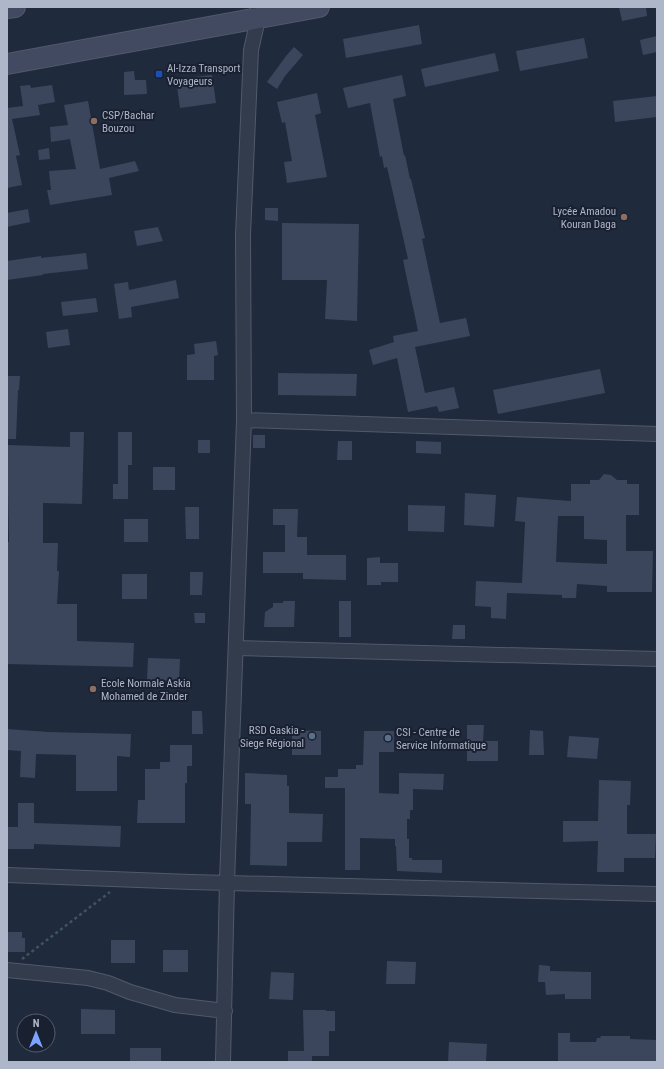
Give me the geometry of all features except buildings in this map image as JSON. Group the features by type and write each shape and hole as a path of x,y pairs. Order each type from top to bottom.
{"street":[{"path":"7,8 15,7"},
{"path":"7,64 258,13 320,7"},
{"path":"222,1062 244,420 243,235 251,50 258,13"},
{"path":"244,420 657,434"},
{"path":"236,648 657,658"},
{"path":"7,875 657,894"},
{"path":"11,967 88,978 175,1005 224,1011"}],"path":[{"path":"11,967 102,899 126,879"}],"place":[{"name":"Al-Izza Transport Voyageurs","path":"159,74"},
{"name":"CSP/Bachar Bouzou","path":"94,121"},
{"name":"Lycée Amadou Kouran Daga","path":"624,217"},
{"name":"Ecole Normale Askia Mohamed de Zinder","path":"93,689"},
{"name":"RSD Gaskia - Siege Régional","path":"312,736"},
{"name":"CSI - Centre de Service Informatique","path":"388,738"}]}
